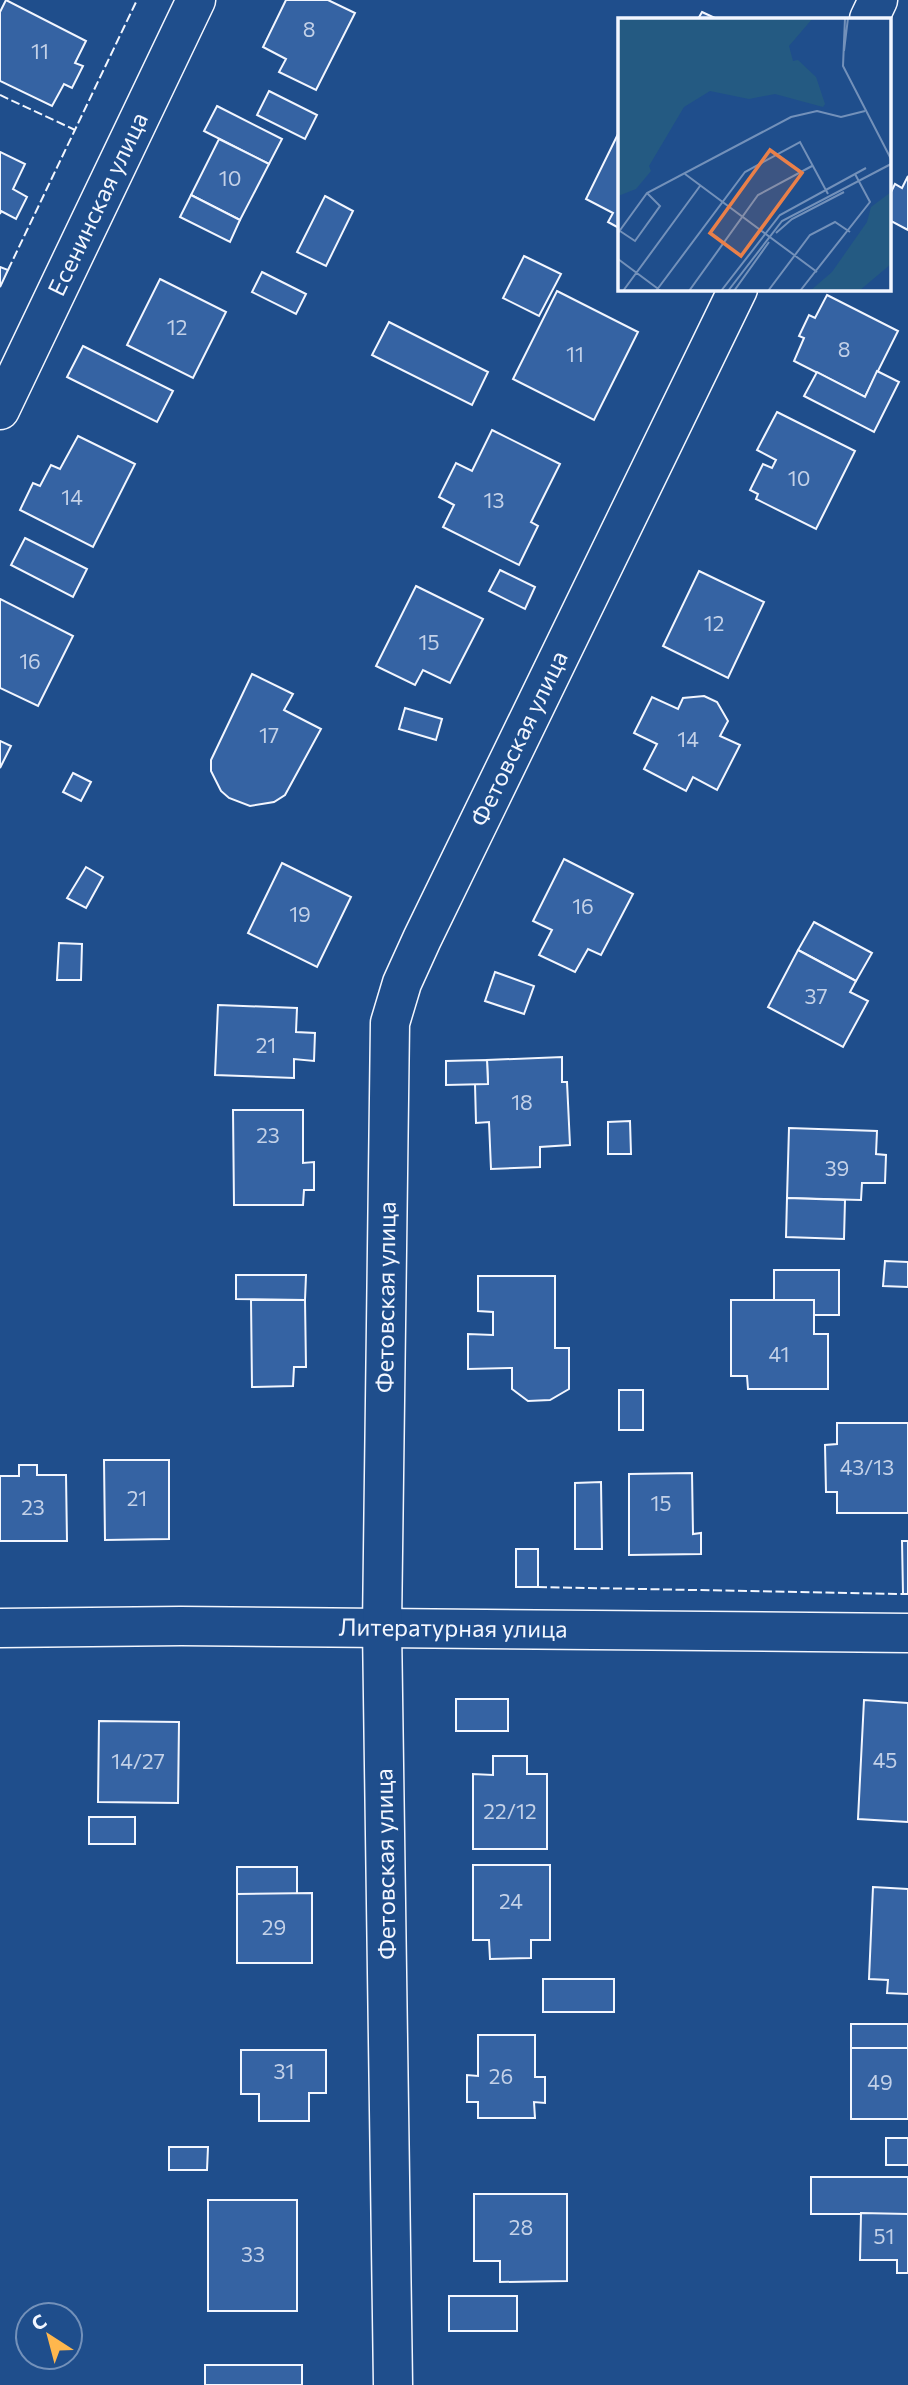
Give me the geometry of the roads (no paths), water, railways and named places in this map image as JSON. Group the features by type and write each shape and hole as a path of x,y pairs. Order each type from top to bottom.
{"street":[{"name":"Есенинская улица","path":"0,410 196,0"},
{"path":"869,18 878,0"},
{"name":"Фетовская улица","path":"393,2385 383,1627 390,1023 402,983 422,939 738,290"},
{"name":"Литературная улица","path":"0,1628 383,1627 908,1633"}]}
